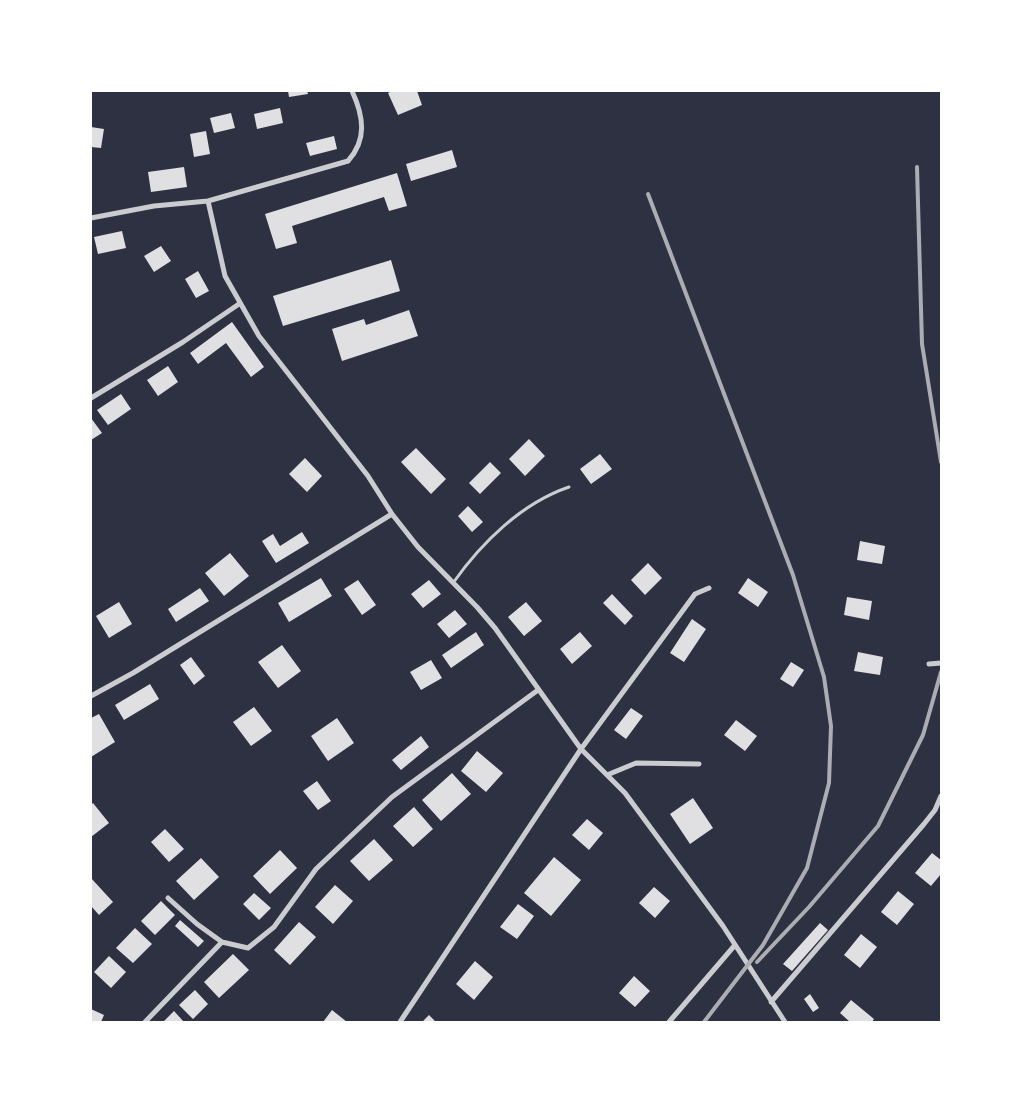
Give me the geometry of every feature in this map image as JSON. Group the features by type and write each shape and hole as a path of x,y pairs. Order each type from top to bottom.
{"street":[{"path":"91,218 154,206 208,201 348,162 358,150 363,126 352,91"},
{"path":"208,201 225,276 239,304 259,336 368,476 392,514 418,547 495,628 582,750 624,793 735,945 785,1022"},
{"path":"91,398 183,342 239,304"},
{"path":"91,696 132,673 392,514"},
{"path":"400,1022 582,750 695,594 709,588"},
{"path":"929,664 941,663"},
{"path":"168,898 197,924 222,942 248,948 274,928 316,869 392,797 538,690"},
{"path":"607,775 636,763 699,764"},
{"path":"772,1002 924,824 935,810 941,796"},
{"path":"145,1022 222,942"},
{"path":"669,1022 735,945"}],"lane":[{"path":"453,583 485,544 516,516 547,495 569,487"}],"building":[{"path":"288,91 307,91 308,94 289,97"},
{"path":"392,91 417,91 422,105 398,115 388,93"},
{"path":"280,108 283,123 257,129 254,114"},
{"path":"231,113 235,128 214,133 210,118"},
{"path":"91,127 104,129 101,148 91,147"},
{"path":"206,131 210,154 194,157 190,134"},
{"path":"334,136 337,149 310,156 306,143"},
{"path":"452,150 457,167 411,181 406,164"},
{"path":"184,167 187,187 151,192 148,172"},
{"path":"397,173 407,206 389,211 384,197 292,226 297,243 276,249 265,214"},
{"path":"122,231 126,248 98,254 94,237"},
{"path":"161,246 171,261 154,272 144,256"},
{"path":"391,260 400,291 283,326 273,296"},
{"path":"198,271 209,291 196,298 185,279"},
{"path":"409,310 418,336 342,361 332,329 364,319 366,325"},
{"path":"232,322 264,367 251,377 226,343 198,364 190,353"},
{"path":"168,366 178,382 158,396 147,380"},
{"path":"121,394 131,409 108,425 97,410"},
{"path":"91,418 102,433 91,440"},
{"path":"529,439 545,456 525,476 509,459"},
{"path":"416,448 446,479 431,494 401,462"},
{"path":"600,454 612,469 591,484 580,469"},
{"path":"305,458 322,476 307,492 289,474"},
{"path":"490,462 501,473 480,494 469,483"},
{"path":"468,506 483,522 472,532 458,516"},
{"path":"302,532 309,543 276,563 262,541 273,534 280,546"},
{"path":"860,541 885,546 882,564 857,560"},
{"path":"230,553 249,576 224,596 205,573"},
{"path":"648,563 662,578 645,595 631,580"},
{"path":"321,578 332,596 289,622 278,603"},
{"path":"748,578 768,592 758,607 738,593"},
{"path":"358,580 376,605 362,615 344,589"},
{"path":"429,580 441,594 423,608 411,594"},
{"path":"200,588 209,601 176,622 168,609"},
{"path":"612,594 633,616 625,625 603,603"},
{"path":"847,597 872,601 869,620 844,615"},
{"path":"119,602 132,624 109,638 96,616"},
{"path":"526,602 542,621 524,636 508,617"},
{"path":"455,610 467,624 449,638 437,624"},
{"path":"692,619 706,629 684,662 670,653"},
{"path":"476,632 484,645 451,668 442,655"},
{"path":"580,632 592,646 572,664 560,649"},
{"path":"282,645 301,671 278,688 258,662"},
{"path":"858,652 883,657 880,675 854,671"},
{"path":"191,657 205,676 194,685 180,665"},
{"path":"431,660 442,678 421,690 410,672"},
{"path":"791,662 804,670 793,687 780,679"},
{"path":"150,684 159,699 124,720 115,705"},
{"path":"254,707 272,731 251,746 233,722"},
{"path":"631,708 643,716 626,739 614,730"},
{"path":"99,714 115,742 91,757 91,718"},
{"path":"337,718 354,743 328,761 311,736"},
{"path":"736,720 757,736 745,751 724,735"},
{"path":"421,736 429,747 401,770 392,760"},
{"path":"477,751 503,773 486,792 461,771"},
{"path":"452,773 471,794 441,821 422,800"},
{"path":"317,781 331,801 318,810 303,791"},
{"path":"693,798 713,828 690,844 670,814"},
{"path":"93,803 109,823 91,837 91,805"},
{"path":"414,807 433,829 413,847 393,826"},
{"path":"587,819 603,833 589,850 572,835"},
{"path":"165,829 184,849 169,862 151,842"},
{"path":"374,839 393,860 369,881 350,861"},
{"path":"280,850 297,868 270,894 253,876"},
{"path":"932,853 941,860 941,874 931,886 915,873"},
{"path":"554,857 581,880 551,916 524,893"},
{"path":"201,858 219,877 194,900 176,881"},
{"path":"91,878 113,902 99,915 91,906"},
{"path":"335,885 353,901 333,924 315,907"},
{"path":"654,887 670,901 655,918 639,903"},
{"path":"898,891 914,904 897,925 881,912"},
{"path":"254,893 271,908 259,920 243,904"},
{"path":"161,901 175,915 155,935 141,921"},
{"path":"518,904 534,916 517,939 500,927"},
{"path":"180,920 204,941 198,947 175,926"},
{"path":"299,922 316,937 290,965 274,950"},
{"path":"820,923 828,930 792,971 783,964"},
{"path":"135,928 152,944 133,963 116,948"},
{"path":"861,934 877,947 860,968 844,955"},
{"path":"233,954 249,970 219,998 204,982"},
{"path":"109,956 126,972 111,988 94,972"},
{"path":"475,961 493,977 474,1000 456,984"},
{"path":"634,976 650,991 635,1007 619,993"},
{"path":"195,990 208,1004 193,1019 179,1005"},
{"path":"810,994 819,1008 813,1012 804,999"},
{"path":"851,1000 874,1019 872,1022 850,1022 840,1013"},
{"path":"91,1009 104,1015 101,1022 91,1022"},
{"path":"332,1010 347,1022 323,1022"},
{"path":"174,1011 184,1022 163,1022"},
{"path":"429,1015 436,1022 422,1022"}],"railway":[{"path":"917,167 922,344 941,462"},
{"path":"648,194 793,575 824,677 831,726 829,783 807,868 763,945 704,1022"},
{"path":"757,962 809,907 878,826 923,735 941,672"}]}
